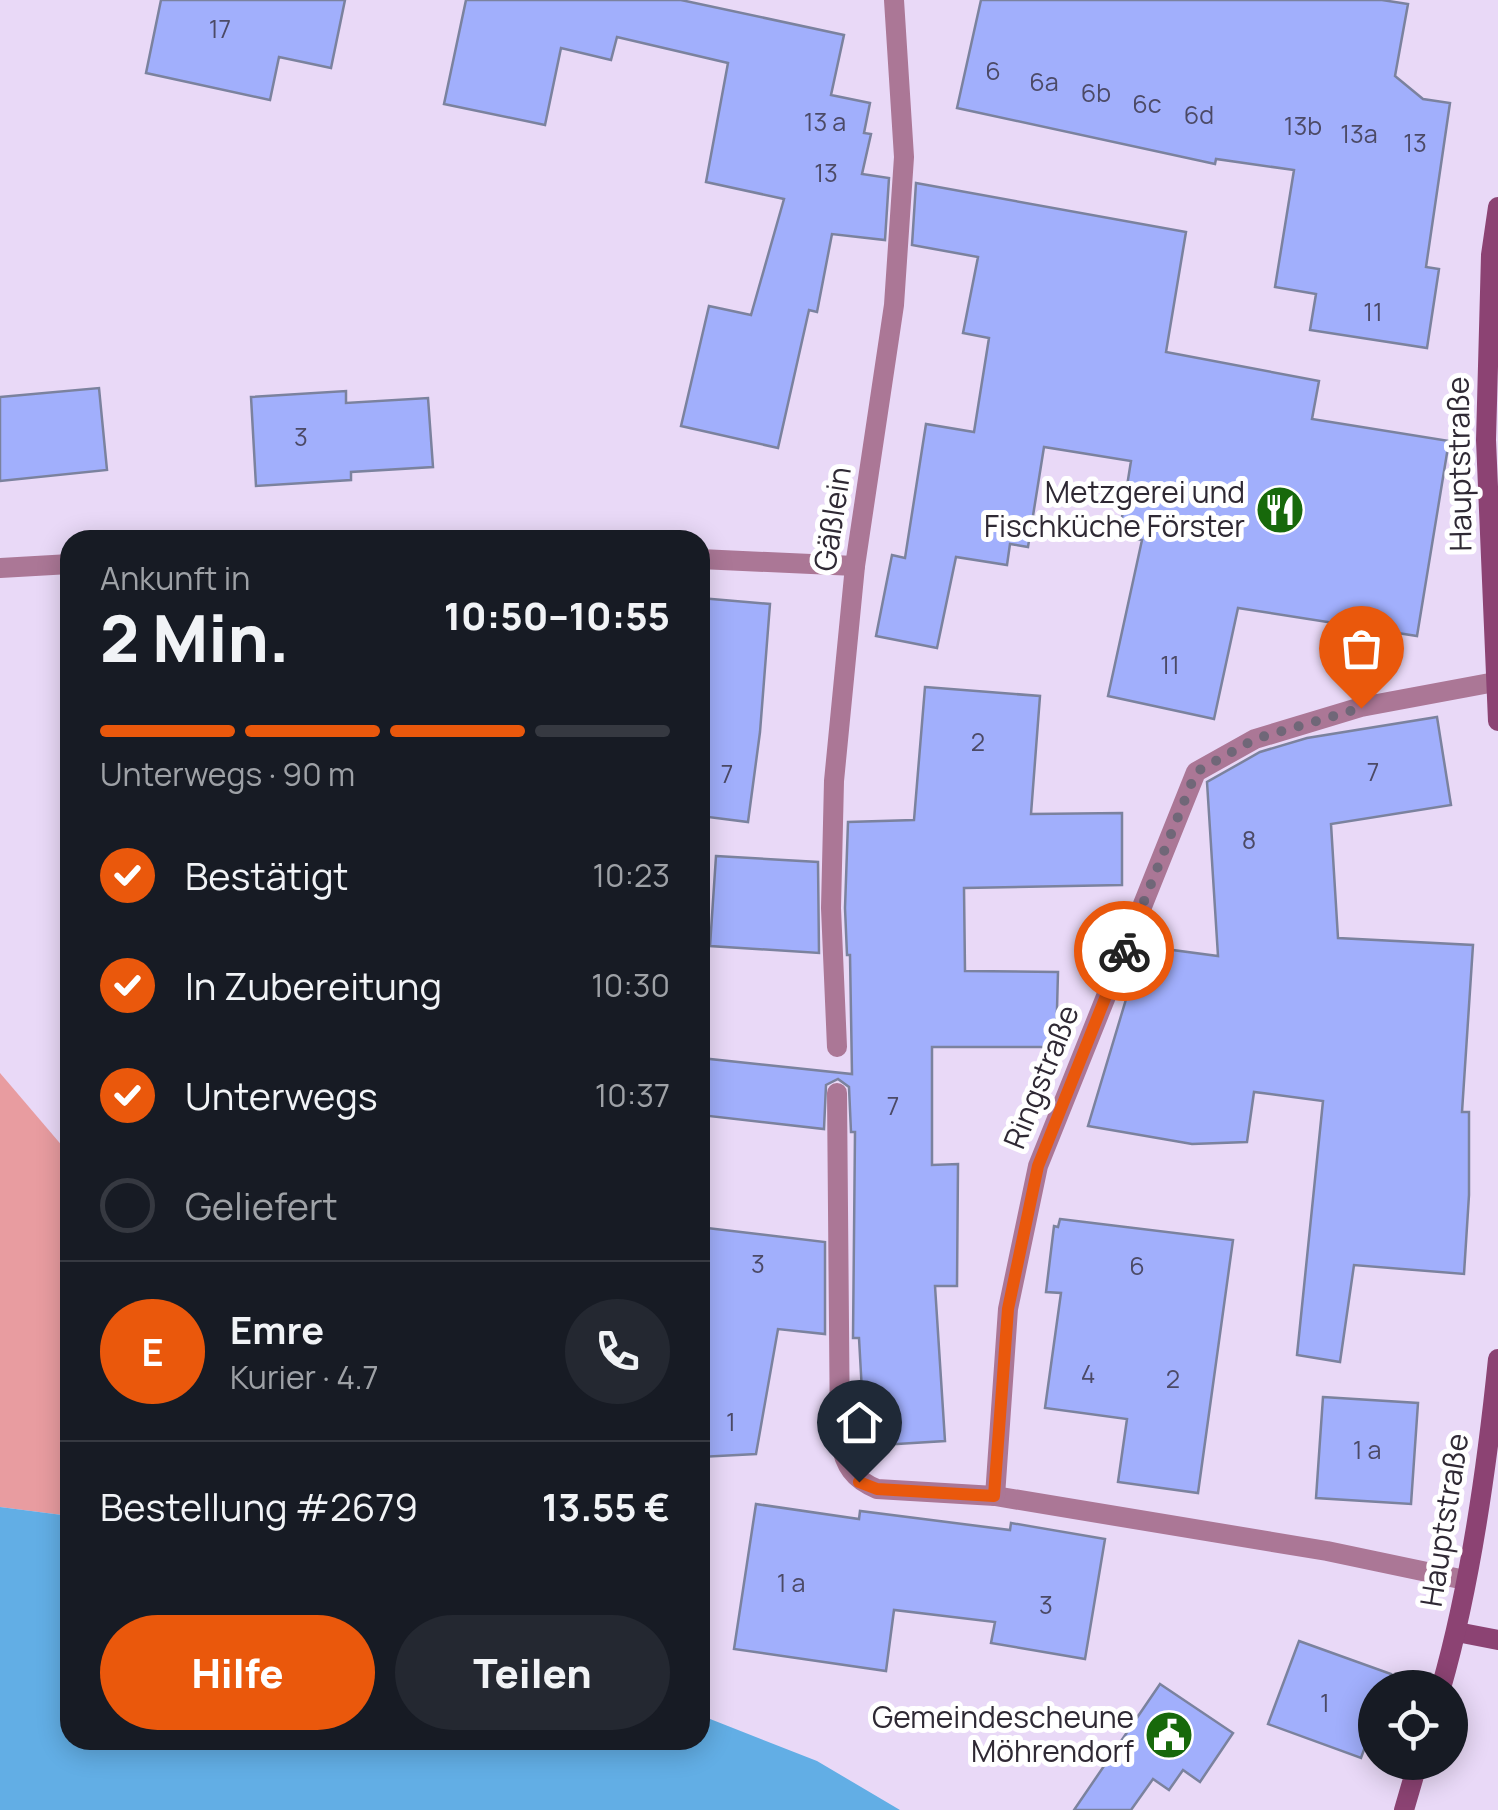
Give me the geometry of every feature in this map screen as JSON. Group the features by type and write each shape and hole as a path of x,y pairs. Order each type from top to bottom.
{"street":[{"name":"Gäßlein","path":"837,1047 831,908 834,781 855,566 894,305 904,157 894,0"},
{"name":"Hauptstraße","path":"1498,207 1491,255 1486,440 1498,721"},
{"path":"710,559 855,566"},
{"path":"0,568 60,565"},
{"name":"Ringstraße","path":"994,1496 1008,1309 1038,1166 1196,772 1255,739 1361,708 1496,682"},
{"path":"837,1094 840,1441 844,1463 859,1482 877,1489 994,1496 1326,1552 1464,1580"},
{"name":"Hauptstraße","path":"1446,1670 1458,1632 1490,1438 1498,1360"},
{"path":"1458,1632 1498,1640"},
{"path":"1404,1810 1413,1780"}],"shaded area":[{"path":"0,1073 60,1143 60,1515 0,1507"}],"water":[{"path":"0,1507 60,1515 60,1750 710,1750 710,1719 817,1761 900,1810 0,1810"}],"building":[{"path":"161,0 345,0 331,68 279,57 270,100 146,73"},
{"path":"466,0 681,0 844,35 831,95 870,103 864,133 871,134 862,174 889,178 885,240 832,234 817,312 809,310 778,448 681,426 709,306 751,315 784,199 706,182 728,63 617,37 611,60 561,48 545,125 444,104"},
{"path":"981,0 1382,0 1408,4 1395,76 1423,99 1450,103 1426,267 1439,269 1427,348 1310,330 1316,294 1275,287 1294,170 1216,159 1215,164 957,108"},
{"path":"916,183 1186,232 1166,352 1319,381 1312,419 1449,441 1417,636 1238,608 1214,719 1108,696 1142,540 1119,536 1131,461 1044,447 1028,547 1010,544 1007,565 956,557 937,648 876,636 892,555 905,558 926,424 974,432 989,338 963,333 978,257 912,245"},
{"path":"99,388 107,470 0,481 0,397"},
{"path":"346,391 346,403 428,398 433,467 351,472 351,480 256,486 251,397"},
{"path":"710,599 770,604 748,822 710,817"},
{"path":"925,687 1040,696 1031,814 1122,813 1122,885 964,888 965,971 1058,972 1056,1047 932,1047 932,1165 958,1164 957,1286 935,1286 945,1441 865,1446 859,1338 853,1338 855,1132 851,1132 849,1087 838,1079 826,1085 824,1129 710,1116 710,1059 852,1074 850,955 845,908 848,822 914,820"},
{"path":"1437,717 1451,805 1331,824 1338,938 1473,945 1462,1112 1469,1112 1464,1274 1354,1265 1340,1362 1297,1355 1323,1101 1254,1092 1247,1142 1192,1144 1088,1126 1142,946 1218,956 1207,782 1260,752 1307,738"},
{"path":"716,856 818,862 819,953 710,946"},
{"path":"1060,1219 1233,1240 1198,1493 1118,1482 1127,1419 1045,1408 1061,1293 1046,1292 1054,1226 1058,1227"},
{"path":"710,1228 825,1242 825,1334 778,1329 756,1454 710,1456"},
{"path":"1323,1397 1418,1403 1411,1504 1316,1498"},
{"path":"756,1504 859,1519 860,1511 1010,1530 1011,1523 1105,1539 1085,1659 991,1643 995,1622 894,1610 886,1671 734,1649"},
{"path":"1299,1641 1380,1670 1358,1670 1358,1757 1268,1724"},
{"path":"1160,1684 1233,1733 1200,1782 1183,1770 1169,1790 1153,1779 1131,1810 1074,1810"}],"way so far":[{"path":"1124,951 1196,772 1255,739 1361,708"}],"place":[{"name":"Metzgerei und Fischküche Förster","path":"1280,510"},
{"name":"Gemeindescheune Möhrendorf","path":"1169,1735"}],"route":[{"path":"859,1482 877,1489 994,1496 1008,1309 1038,1166 1124,951"}]}
